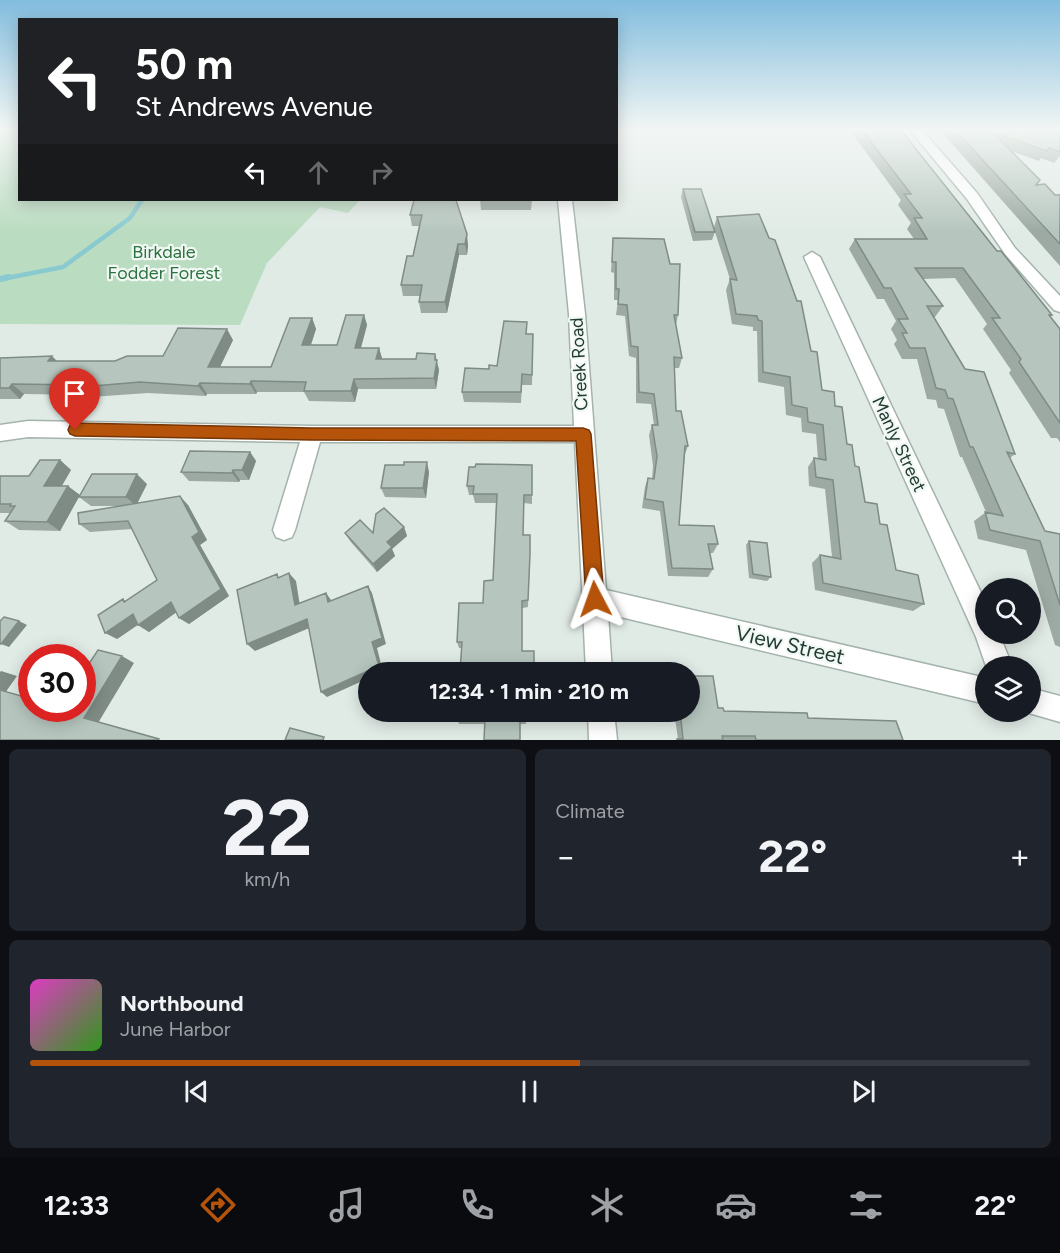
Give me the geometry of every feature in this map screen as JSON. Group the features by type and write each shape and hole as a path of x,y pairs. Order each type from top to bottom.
{"street":[{"path":"944,164 972,196 1011,251 1060,306"},
{"name":"Creek Road","path":"566,201 577,314 598,662"},
{"name":"Manly Street","path":"812,257 975,608"},
{"path":"0,434 28,429 312,434 583,434"},
{"path":"285,530 312,434"},
{"name":"View Street","path":"595,599 975,688"},
{"path":"1041,704 1060,709"},
{"path":"602,722 603,740"}],"green space":[{"name":"Birkdale Fodder Forest","path":"0,164 18,164 18,201 359,201 348,213 320,207 267,263 240,325 0,324"}],"building":[{"path":"888,164 927,164 997,251 1001,251 1052,315 1049,315 1060,329 1060,423 1019,362 1021,359 992,318 1000,318 963,268 915,268 943,306 927,306 965,369 984,372 1015,454 1007,452 1045,531 1060,534 1060,605 1040,541 990,530 985,512 1003,516 973,447 970,447 953,399 948,398 945,390 936,388 925,348 910,348 902,333 907,333 898,319 908,319 891,288 884,288 855,239 927,239 914,218 922,218 904,194 911,194"},
{"path":"986,164 1024,164 1040,180 1036,185 1045,184 1055,195 1060,195 1060,244"},
{"path":"683,189 701,189 715,232 695,232"},
{"path":"414,201 456,201 467,234 465,244 458,244 445,302 419,302 422,285 401,285 407,256 413,256 422,215 410,215"},
{"path":"759,214 769,238 775,240 797,301 801,301 811,351 817,352 822,390 834,392 835,406 842,407 847,444 852,445 855,466 859,467 865,502 877,504 880,524 887,525 896,570 918,575 924,604 823,583 820,555 841,559 833,480 816,477 814,458 826,460 823,425 808,422 807,408 792,405 790,377 763,372 762,321 758,320 757,316 736,314 730,279 737,280 717,217"},
{"path":"613,238 664,239 670,264 680,264 678,315 674,315 682,358 674,357 676,411 681,411 688,446 685,446 679,525 714,526 718,544 708,544 713,569 672,568 663,502 645,499 648,478 654,479 657,456 652,425 658,425 654,394 639,392 638,347 631,346 627,305 618,304 616,262 612,262"},
{"path":"346,315 364,315 355,348 379,348 376,359 416,359 417,353 435,354 435,360 437,360 434,378 354,379 351,391 304,391 306,382 251,381 250,384 200,383 198,386 140,382 81,387 83,385 12,384 9,388 0,388 0,358 52,356 48,361 115,361 127,356 163,356 178,328 227,329 208,367 271,367 290,318 312,318 302,345 337,345"},
{"path":"504,321 527,322 526,334 533,334 532,375 522,374 521,392 462,392 465,368 489,369 489,365 497,366"},
{"path":"190,451 250,452 242,470 233,470 232,473 181,472"},
{"path":"40,460 60,460 44,486 68,486 47,522 5,521 15,506 0,504 0,476 29,476"},
{"path":"404,462 427,462 423,488 381,488 385,465 404,465"},
{"path":"476,464 532,465 532,495 524,495 523,535 530,535 530,554 528,600 522,601 522,651 534,651 534,662 461,662 462,642 457,642 459,603 483,603 484,581 493,580 497,494 473,494 474,486 467,486 469,467 475,467"},
{"path":"92,474 137,474 126,497 79,497"},
{"path":"180,496 199,532 192,537 221,589 179,618 171,602 138,625 133,614 105,633 98,615 123,599 124,602 157,580 128,521 79,524 78,513"},
{"path":"384,508 404,527 387,542 392,547 373,564 345,533 360,520 373,533 376,514"},
{"path":"749,541 767,543 771,577 753,574"},
{"path":"289,573 295,605 326,593 328,602 368,586 382,638 372,642 378,662 358,662 358,675 321,692 307,619 247,644 237,590 277,574 278,578"},
{"path":"4,617 19,621 0,644 0,621"},
{"path":"98,650 122,656 96,698 96,653"},
{"path":"700,676 713,676 718,708 723,708 724,711 807,713 808,718 896,721 903,740 756,740 755,736 722,736 723,740 677,740 683,739 681,722 700,722"},
{"path":"0,690 18,695 18,722 96,721 159,739 0,740"},
{"path":"485,722 520,722 520,740 484,740"},
{"path":"290,728 324,737 323,740 285,740"}],"waterway":[{"path":"2,279 63,267 130,218 141,201"},
{"path":"0,279 9,277"}],"route":[{"path":"75,430 312,434 583,434 595,599"}]}
